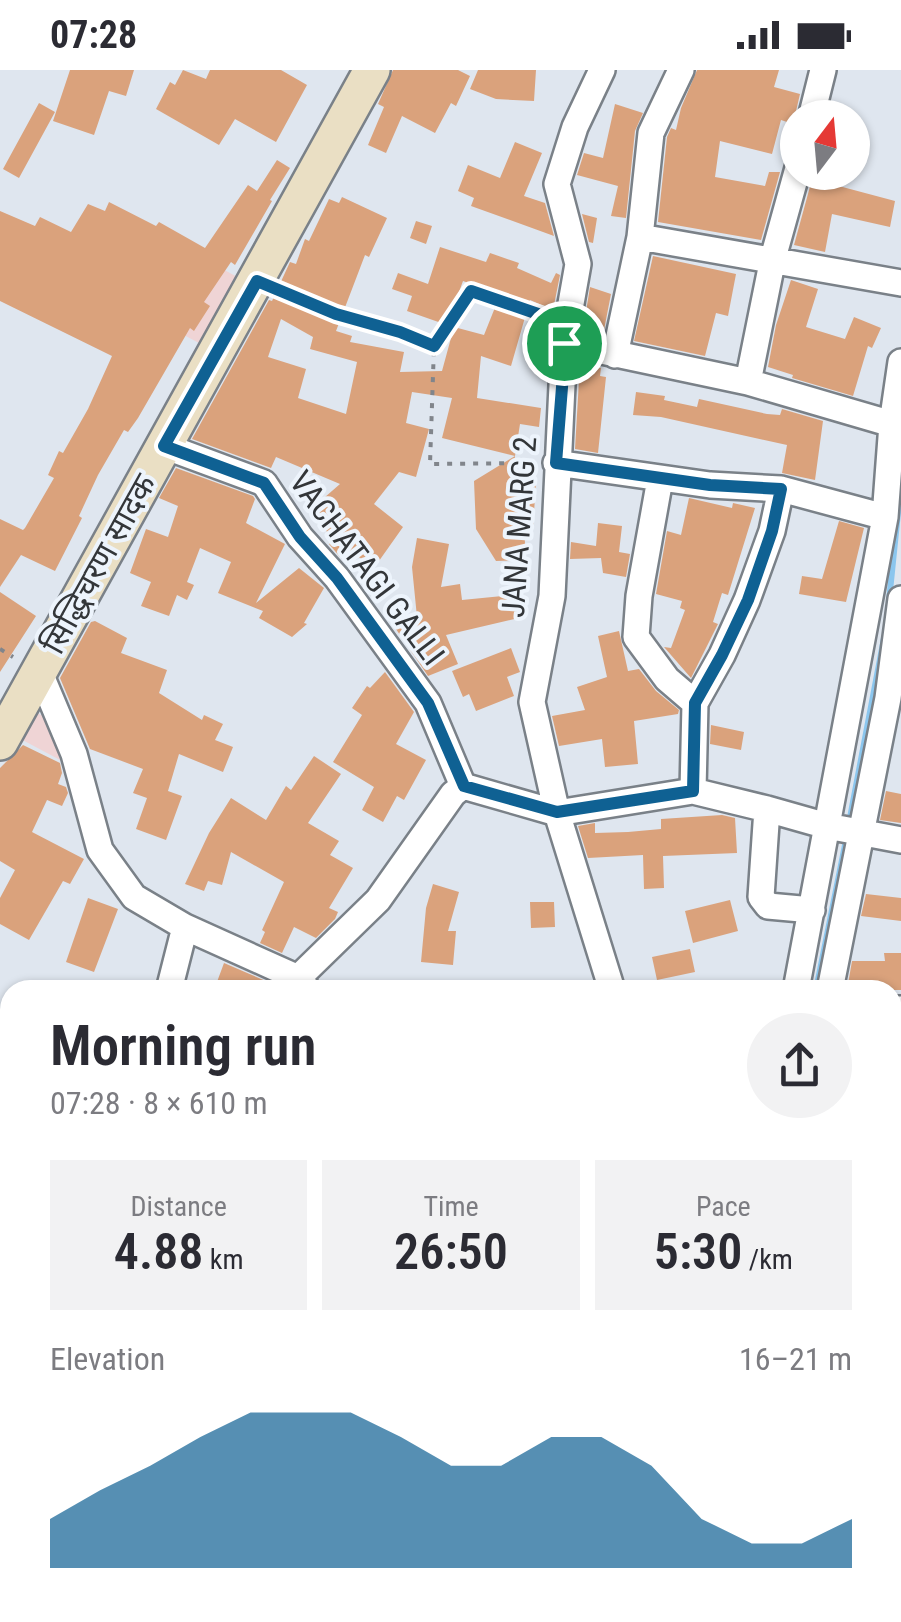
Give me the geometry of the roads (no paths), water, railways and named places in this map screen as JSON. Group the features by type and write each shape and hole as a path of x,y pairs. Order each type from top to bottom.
{"main road":[{"name":"सिद्धिचरण सादक","path":"0,742 372,70"}],"street":[{"name":"JANA MARG 2","path":"602,70 576,127 557,184 578,264 566,334 556,463 552,596 532,702 557,812 609,980"},
{"path":"615,355 640,236 652,133 682,70"},
{"path":"816,100 823,70"},
{"path":"748,382 773,258 792,190"},
{"path":"640,236 899,282"},
{"path":"566,334 615,355 748,382 892,424"},
{"path":"798,980 885,517 901,362"},
{"name":"VACHATAGI GALLI","path":"164,446 264,483 300,537 337,578 428,703 464,786"},
{"path":"556,463 660,480 781,489 885,517"},
{"path":"660,480 636,638 667,680 695,703"},
{"path":"693,791 695,703 748,600 772,531 781,489"},
{"path":"832,980 888,698 901,599"},
{"path":"40,672 74,754 100,850 134,897 295,980"},
{"path":"307,980 378,900 453,794 464,786 557,812 693,791 827,826 901,840"},
{"path":"767,809 760,897 768,906 812,910"},
{"path":"171,980 186,927"}],"waterway":[{"path":"900,493 901,483"},
{"path":"889,601 900,493"},
{"path":"849,823 884,638"},
{"path":"818,980 847,835"}]}
